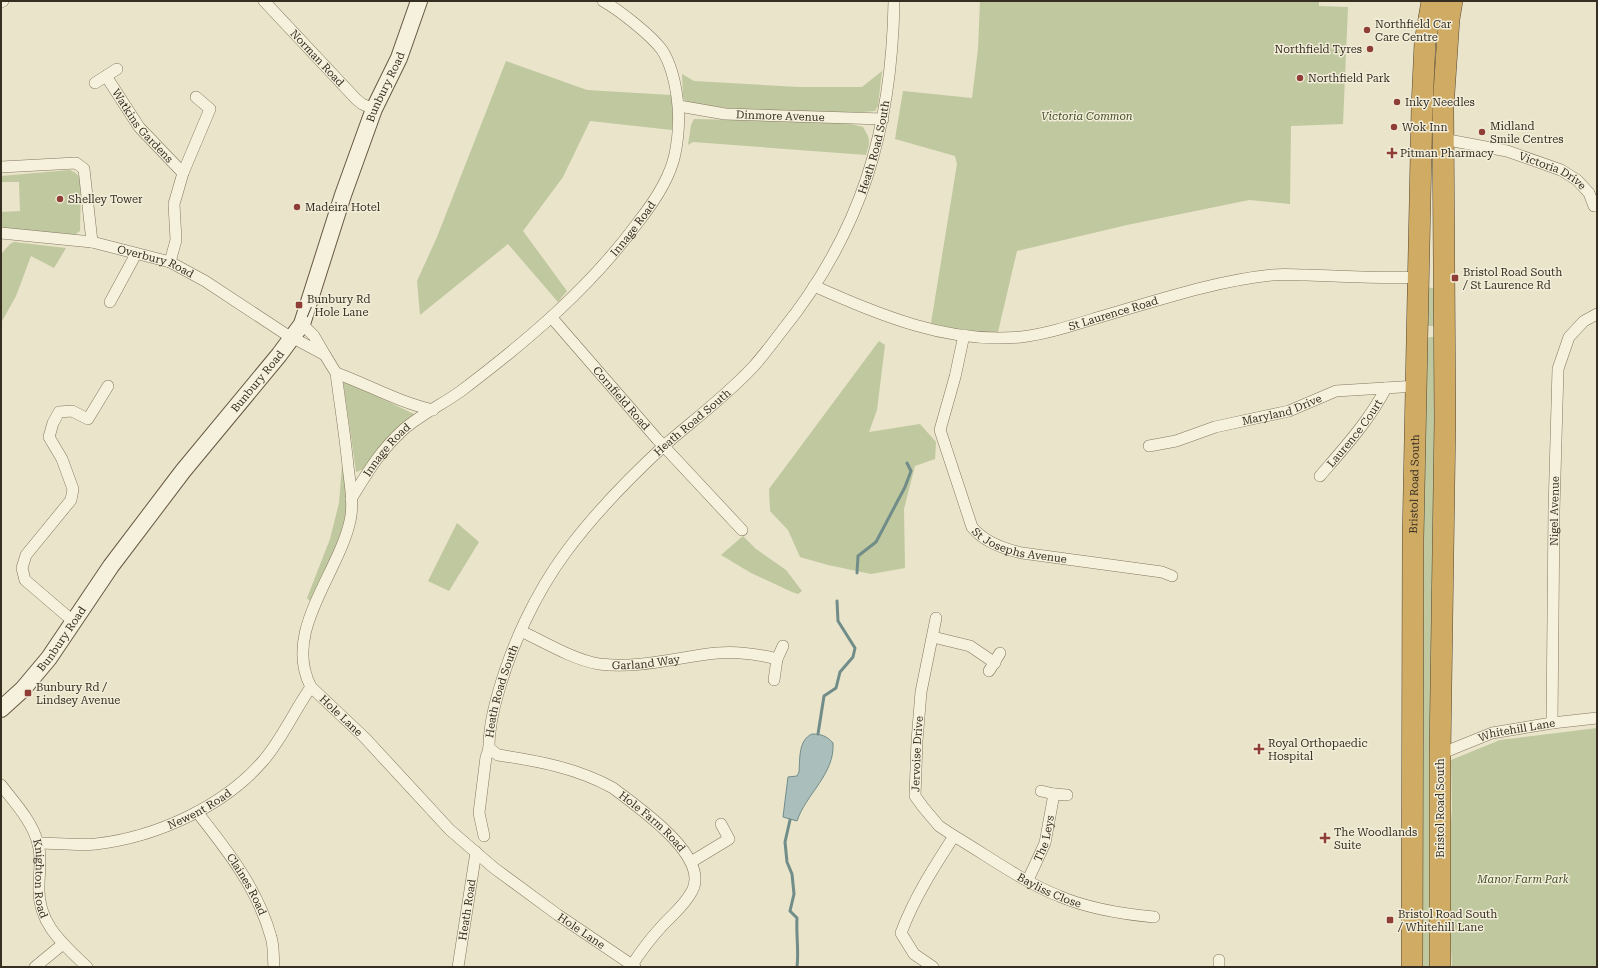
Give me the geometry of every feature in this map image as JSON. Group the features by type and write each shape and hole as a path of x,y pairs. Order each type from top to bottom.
{"highway":[{"name":"Bristol Road South","path":"1412,967 1413,539 1417,341 1425,42 1432,1"},
{"name":"Bristol Road South","path":"1440,967 1440,754 1444,489 1443,139 1447,39 1452,1"},
{"path":"1419,277 1444,279"},
{"path":"1417,341 1424,334 1432,330 1444,335"}],"main road":[{"name":"Bunbury Road","path":"1,709 23,689 49,658 111,566 183,471 279,355 302,324 343,195 374,109 400,58 420,1"}],"street":[{"name":"Norman Road","path":"264,1 362,104 374,109"},
{"name":"Innage Road","path":"352,499 379,455 405,429 503,359 552,318 618,250 662,187 675,155 680,117 674,79 662,50 615,8 603,1"},
{"name":"Heath Road South","path":"484,836 480,812 486,758 490,749 489,733 497,696 521,631 565,553 594,516 664,446 754,367 798,311 837,248 859,204 873,161 883,119 890,71 894,1"},
{"name":"Watkins Gardens","path":"95,83 117,69"},
{"name":"Watkins Gardens","path":"106,76 139,127 183,173"},
{"name":"Watkins Gardens","path":"170,262 176,240 174,204 183,173 210,109 196,97"},
{"name":"Dinmore Avenue","path":"678,106 725,114 840,119 883,119"},
{"name":"Victoria Drive","path":"1443,139 1507,151 1560,170 1593,192 1594,206"},
{"path":"1,167 76,163 84,168 92,242"},
{"name":"Overbury Road","path":"1,232 92,242 170,262 205,281 292,337"},
{"path":"110,302 136,254"},
{"name":"St Laurence Road","path":"814,286 893,319 923,329 995,338 1022,337 1062,328 1177,294 1273,275 1368,276 1399,279 1419,277"},
{"name":"Nigel Avenue","path":"1552,723 1554,510 1558,369 1569,337 1584,321 1597,314"},
{"name":"Cornfield Road","path":"552,318 664,446 742,530"},
{"name":"Hole Lane","path":"302,324 314,336 336,372 352,499 350,521 338,556 305,629 302,654 306,677 311,687 365,738 450,830 494,868 558,915 633,966"},
{"name":"St Josephs Avenue","path":"964,335 955,377 940,430 972,527 979,537 1008,550 1022,553 1162,572 1172,576"},
{"name":"Hole Lane","path":"292,337 325,355"},
{"path":"336,372 389,397 433,410"},
{"path":"74,622 26,580 22,568 26,555 71,500 73,489 62,459 49,437 53,423 59,412 72,410 88,419 108,386"},
{"name":"Maryland Drive","path":"1148,446 1176,441 1215,427 1289,411 1336,391 1386,388 1395,386 1417,386"},
{"name":"Laurence Court","path":"1320,476 1351,440 1378,405 1386,388"},
{"name":"Jervoise Drive","path":"936,618 921,692 915,796 922,808 939,826 954,836"},
{"name":"Garland Way","path":"521,631 578,657 598,663 649,664 718,653 753,653 777,659"},
{"path":"933,637 970,646 995,662"},
{"path":"774,680 777,659 783,646"},
{"name":"Newent Road","path":"38,843 94,844 124,840 160,829 197,812 226,793 263,761 278,741 297,707 311,687"},
{"name":"Whitehill Lane","path":"1440,754 1492,733 1552,723 1597,718"},
{"name":"Hole Farm Road","path":"490,749 498,755 567,768 613,788 666,830 678,843 691,862 694,879 693,891 683,904 660,927 633,966"},
{"name":"Knighton Road","path":"1,784 30,826 38,843 41,868 39,887 40,910 50,929 87,967"},
{"path":"1041,791 1067,795"},
{"name":"The Leys","path":"1028,880 1045,843 1054,794"},
{"name":"Claines Road","path":"197,812 241,869 261,908 272,938 274,967"},
{"path":"691,862 729,839 721,824"},
{"path":"933,967 914,954 901,933 908,915 936,864 954,836"},
{"name":"Bayliss Close","path":"954,836 1057,896 1082,905 1120,914 1154,917"},
{"name":"Heath Road","path":"458,967 476,852"},
{"path":"35,967 63,944"}],"green space":[{"name":"Victoria Common","path":"980,1 1319,1 1319,6 1348,7 1343,124 1291,126 1290,204 1249,200 1127,225 1017,251 998,332 955,330 931,323 957,164 955,156 895,139 903,91 972,98 978,49"},
{"path":"506,61 587,90 671,95 674,108 672,130 590,121 563,177 523,231 567,291 558,302 508,244 420,315 417,281 437,237"},
{"path":"882,71 878,106 875,111 852,113 805,113 757,110 687,104 683,97 682,74 694,81 799,87 862,87"},
{"path":"694,119 847,123 863,127 869,138 869,144 866,155 693,142 688,145 691,125"},
{"path":"70,170 78,175 81,184 80,231 74,235 1,228 1,212 20,211 19,182 1,182 1,176"},
{"path":"14,242 66,248 54,268 31,256 16,296 1,323 2,253 10,244"},
{"path":"1423,286 1440,290 1440,326 1422,326"},
{"path":"1430,337 1436,337 1432,967 1416,967 1425,340"},
{"path":"879,341 885,345 877,410 869,432 920,424 936,442 935,459 915,466 904,509 905,568 871,574 828,565 800,557 788,530 770,511 769,489"},
{"path":"343,380 416,415 388,437 366,467 356,472"},
{"path":"342,466 345,468 349,505 337,547 310,601 307,598 330,539 339,503"},
{"path":"457,523 479,542 449,591 428,581"},
{"path":"743,536 756,549 786,570 802,591 798,594 792,592 751,573 721,555"},
{"name":"Manor Farm Park","path":"1597,728 1597,967 1452,967 1447,874 1452,809 1451,760 1500,740"}],"shaded area":[{"path":"812,734 824,736 833,743 832,754 825,774 801,811 797,821 783,817 788,777 797,776 799,772 802,745 807,737"}],"waterway":[{"path":"857,573 858,556 876,542 905,487 911,471 907,463"},
{"path":"818,734 824,696 836,688 840,672 853,657 855,648 838,621 837,601"},
{"path":"790,820 785,842 787,862 792,874 794,894 790,911 797,918 797,967"}],"place":[{"name":"Northfield Car Care Centre","path":"1367,30"},
{"name":"Northfield Tyres","path":"1370,49"},
{"name":"Northfield Park","path":"1300,78"},
{"name":"Inky Needles","path":"1397,102"},
{"name":"Wok Inn","path":"1394,127"},
{"name":"Midland Smile Centres","path":"1482,132"},
{"name":"Pitman Pharmacy","path":"1392,153"},
{"name":"Shelley Tower","path":"60,199"},
{"name":"Madeira Hotel","path":"297,207"},
{"name":"Bristol Road South / St Laurence Rd","path":"1455,278"},
{"name":"Bunbury Rd / Hole Lane","path":"299,305"},
{"name":"Bunbury Rd / Lindsey Avenue","path":"28,693"},
{"name":"Royal Orthopaedic Hospital","path":"1259,749"},
{"name":"The Woodlands Suite","path":"1325,838"},
{"name":"Bristol Road South / Whitehill Lane","path":"1390,920"}]}
